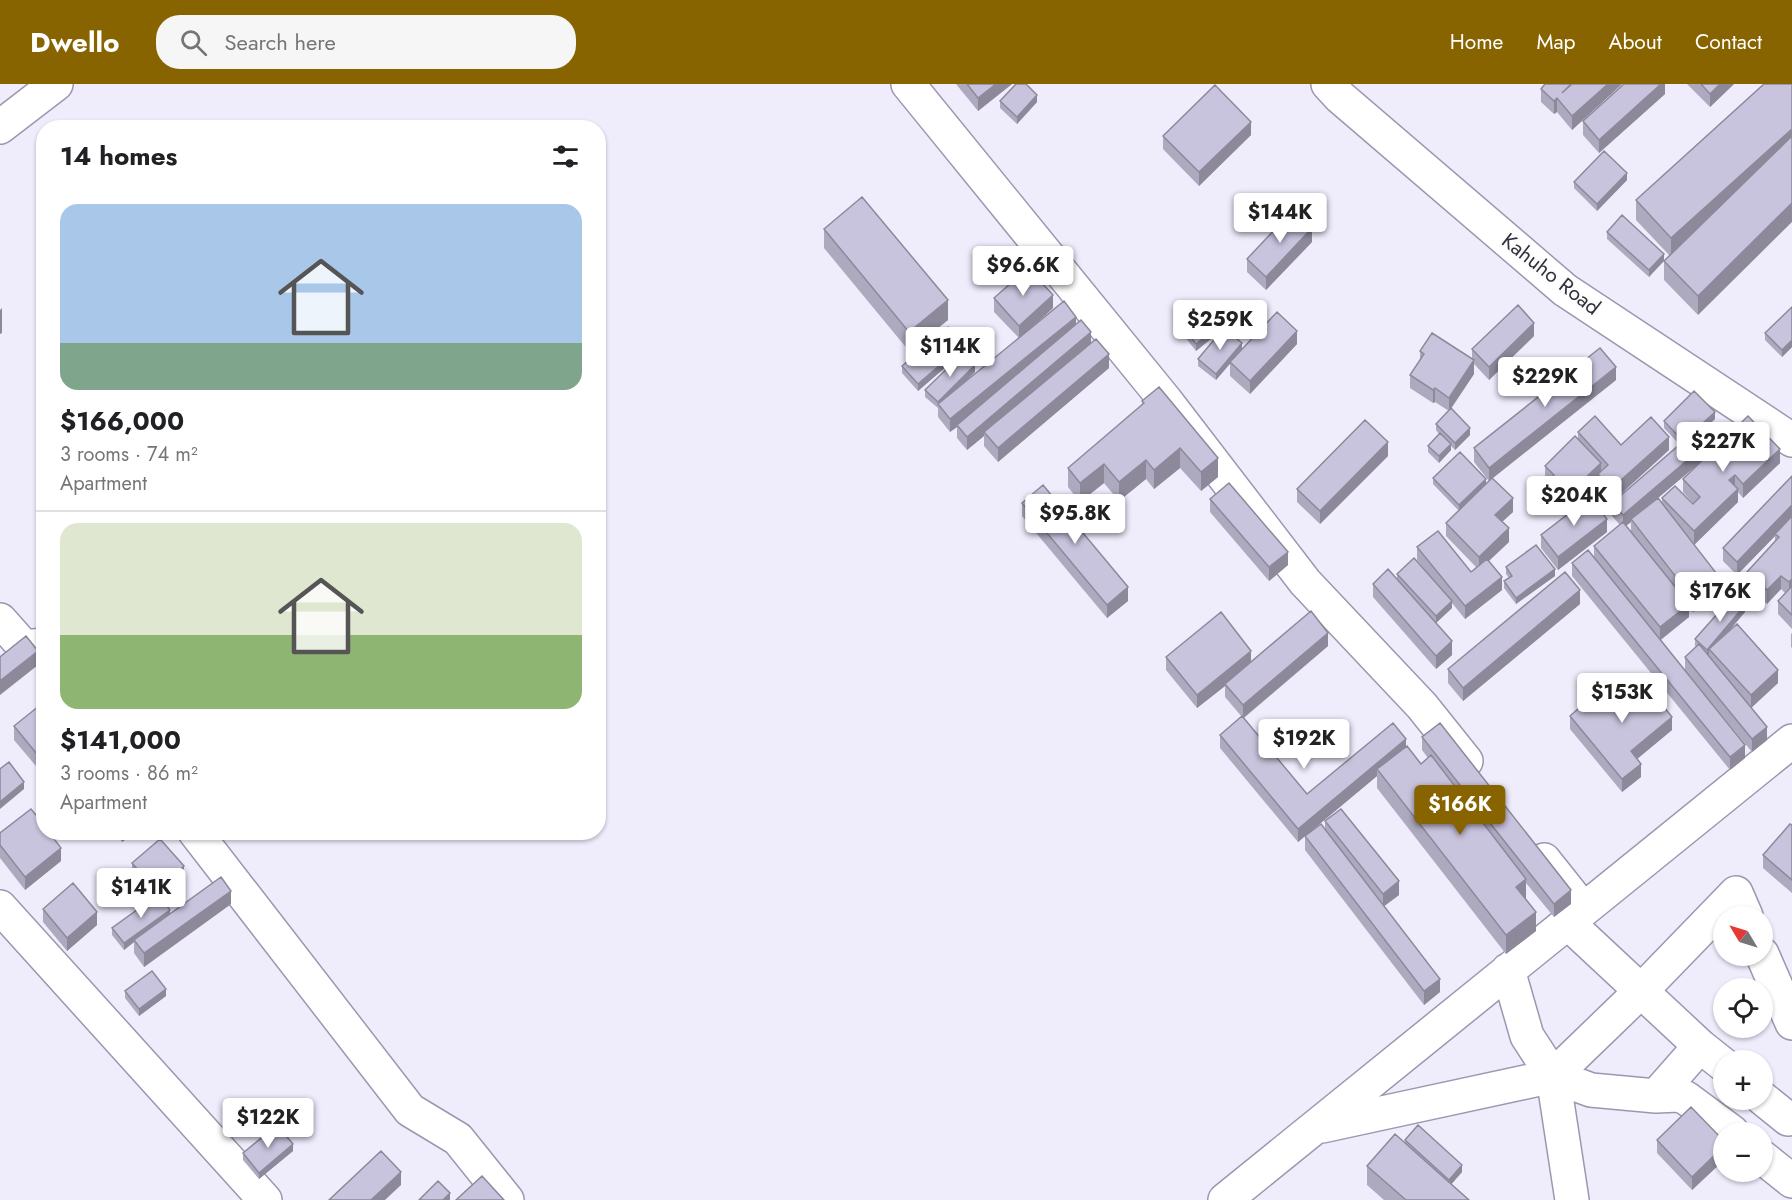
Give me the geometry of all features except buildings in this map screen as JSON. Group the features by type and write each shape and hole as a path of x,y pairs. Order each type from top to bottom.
{"street":[{"path":"0,127 56,84"},
{"path":"908,84 1166,401 1305,582 1422,706 1481,780"},
{"name":"Kahuho Road","path":"1328,84 1340,97 1565,290 1792,440"},
{"path":"0,620 24,646 36,645"},
{"path":"1225,1200 1792,741"},
{"path":"1525,835 1575,916 1641,992 1712,1055 1656,1096"},
{"path":"201,840 410,1110 458,1139 507,1200"},
{"path":"1724,906 1736,893 1742,906"},
{"path":"0,907 265,1200"},
{"path":"1314,1127 1553,1076 1641,992 1713,917"},
{"path":"1767,966 1792,1023"},
{"path":"1508,970 1527,1036 1553,1076 1572,1200"},
{"path":"1553,1076 1591,1090 1656,1096 1678,1095 1686,1098 1718,1122"},
{"path":"1773,1107 1788,1119"},
{"path":"1773,1166 1792,1181"}]}
